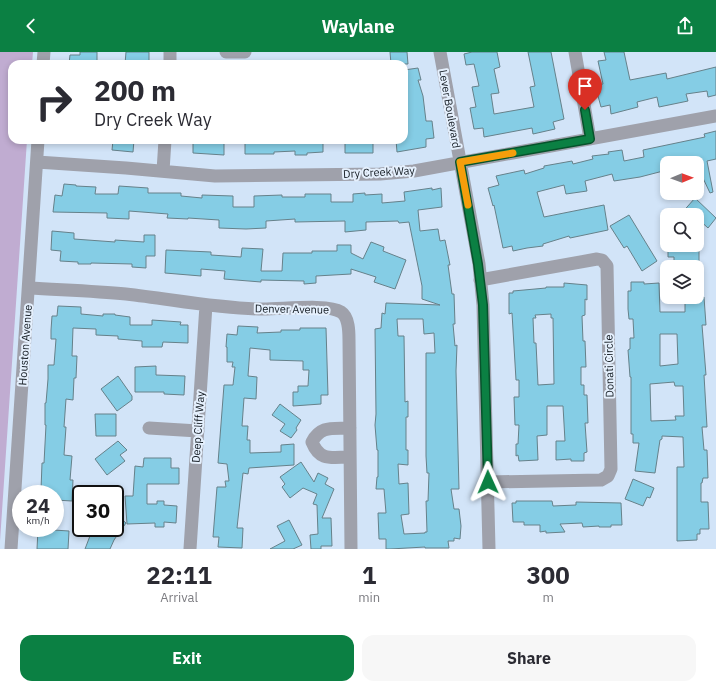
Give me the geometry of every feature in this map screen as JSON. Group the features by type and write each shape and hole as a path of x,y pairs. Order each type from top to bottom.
{"street":[{"path":"226,52 245,52"},
{"name":"Lever Boulevard","path":"440,52 480,280 485,332 489,549"},
{"path":"575,52 590,139"},
{"name":"Dry Creek Way","path":"37,162 215,176 380,174 414,171 716,116"},
{"name":"Houston Avenue","path":"12,549 38,144"},
{"path":"163,171 165,144"},
{"name":"Donati Circle","path":"480,280 596,259 602,260 606,266 611,469 608,476 601,480 488,482"},
{"name":"Denver Avenue","path":"29,288 126,294 236,309 325,308 340,311 343,314 348,328 349,340 351,549"},
{"name":"Deep Cliff Way","path":"190,549 206,305"},
{"path":"149,428 198,431"},
{"path":"350,428 326,429 316,435 312,442 316,451 324,458 350,457"}],"shaded area":[{"path":"0,52 33,52 32,60 8,60 8,144 27,144 0,541"}],"building":[{"path":"80,52 97,52 97,60 69,60 70,55 80,55"},
{"path":"126,52 149,52 149,60 125,60"},
{"path":"390,52 407,52 408,60 391,60"},
{"path":"472,52 497,52 500,67 494,69 499,93 491,94 494,114 534,107 530,87 535,86 528,52 551,52 564,119 553,122 555,129 533,134 532,128 484,137 483,128 474,129 470,108 476,107 472,87 479,86 474,64 466,65 464,54"},
{"path":"604,52 624,52 630,80 666,73 667,79 716,67 716,95 708,97 707,91 686,94 688,101 659,107 657,97 637,102 638,107 611,114 610,105 601,107 595,85 603,84 598,61 606,60"},
{"path":"418,68 421,80 418,80 423,96 426,121 432,121 434,138 426,139 426,147 397,152 396,144 408,144 408,69"},
{"path":"716,131 716,159 707,161 713,192 710,193 704,180 704,156 660,156 660,172 614,181 612,174 585,181 587,191 566,194 564,185 537,192 544,217 604,205 608,230 570,238 569,236 543,244 543,246 513,251 512,246 503,248 494,205 493,206 488,188 499,185 496,176 524,170 525,174 544,168 544,166 572,161 573,164 593,159 592,156 609,154 608,152 622,150 624,161 644,157 643,150 705,137 704,134"},
{"path":"113,144 134,144 133,152 112,150"},
{"path":"193,144 224,144 224,155 193,153"},
{"path":"245,144 323,144 323,152 307,153 307,155 295,155 295,151 274,152 274,154 245,154"},
{"path":"345,144 373,144 373,153 345,153"},
{"path":"64,184 96,187 95,194 118,194 119,186 148,188 148,193 181,193 181,196 202,198 202,195 233,196 233,207 254,207 254,196 282,195 282,197 305,197 305,194 331,194 331,202 353,202 353,194 365,193 365,195 382,194 382,203 405,201 404,192 441,188 442,207 418,210 420,231 438,229 440,241 445,240 450,265 448,265 452,294 454,294 455,324 453,324 455,346 457,345 456,371 459,489 451,489 454,509 459,509 461,526 460,539 454,538 454,541 448,541 449,548 425,547 386,549 386,539 379,539 378,513 386,513 384,489 376,489 378,477 378,450 375,425 375,329 381,328 382,313 385,314 386,303 440,305 422,299 422,286 409,222 366,222 366,230 345,232 345,221 295,222 295,219 266,221 266,228 219,228 219,220 167,218 168,214 129,211 129,219 107,218 107,213 53,212 55,195 62,196","holes":["397,319 423,319 424,334 434,333 435,353 426,353 426,456 427,473 429,473 428,501 426,501 427,532 404,534 401,515 409,514 408,483 399,484 398,464 408,465 408,450 406,450 406,417 408,417 408,401 405,402 404,336 398,336"]},
{"path":"693,200 697,200 716,218 708,228 704,224 704,208 686,208"},
{"path":"629,215 657,261 642,271 627,246 624,248 610,226"},
{"path":"52,231 74,233 74,239 115,242 115,240 144,242 144,235 155,235 155,256 146,256 146,268 132,267 132,264 78,264 78,262 60,261 61,251 51,250"},
{"path":"371,242 384,247 383,251 406,260 395,289 374,282 376,277 351,269 351,274 316,276 316,283 304,284 304,281 261,280 261,282 224,279 225,271 201,269 201,276 165,273 166,250 211,252 211,255 241,257 242,248 263,249 261,271 282,271 283,253 337,251 337,245 351,245 351,253 363,259"},
{"path":"668,252 699,252 699,260 674,260 674,257 668,257"},
{"path":"631,282 644,282 644,284 659,283 660,312 685,312 685,304 704,304 704,297 706,325 702,325 706,375 704,375 707,427 702,427 704,450 707,450 708,478 703,478 701,483 701,502 708,502 709,529 700,529 700,534 697,534 697,540 677,541 677,467 684,467 683,437 662,436 662,439 660,440 655,473 635,471 639,443 633,443 633,434 631,434 631,377 628,350 630,349 630,338 634,338 633,319 629,319 628,291 631,291","holes":["660,334 677,334 678,364 660,366","674,382 675,386 683,386 684,416 675,416 676,420 651,421 650,384"]},
{"path":"564,283 587,285 585,315 582,316 586,367 581,367 581,385 584,385 584,395 587,395 588,423 585,423 587,452 584,453 584,461 571,461 571,459 556,460 556,441 565,441 563,406 547,406 547,435 537,436 538,460 519,461 518,455 516,456 516,444 518,444 519,425 515,425 514,397 519,397 519,380 516,380 512,313 509,314 509,293 513,293 513,291 546,287 564,287","holes":["551,314 551,318 553,318 554,384 538,385 533,318 536,318 535,315"]},
{"path":"58,306 81,307 81,314 103,316 103,314 115,314 130,317 130,325 152,325 152,320 181,322 180,325 188,325 188,343 163,342 162,347 142,347 142,341 118,339 118,336 96,335 96,329 73,328 72,356 77,356 76,378 74,378 73,400 66,399 64,427 66,427 64,455 72,456 70,480 73,480 72,501 64,501 64,485 41,485 42,463 44,463 46,425 45,403 48,365 54,365 56,339 51,339 52,316 57,316"},
{"path":"238,326 258,327 257,333 281,332 281,330 300,330 300,328 326,328 328,395 321,395 321,404 293,406 293,392 298,392 298,386 308,386 309,370 303,370 303,361 270,360 270,350 250,348 248,376 257,377 256,399 244,398 242,426 248,426 247,440 250,440 250,453 281,452 281,445 294,444 294,465 249,468 248,474 243,473 237,528 243,528 242,548 218,547 219,537 213,537 217,487 226,487 225,481 229,481 227,464 218,463 224,385 233,385 235,367 232,367 233,362 227,362 227,334 237,335"},
{"path":"156,366 156,375 185,376 184,395 164,394 164,392 135,392 135,367"},
{"path":"118,376 132,396 132,400 117,411 101,389"},
{"path":"280,404 301,420 296,428 297,430 291,438 280,431 285,424 272,415"},
{"path":"95,414 116,414 116,436 96,436"},
{"path":"118,441 127,450 120,455 125,461 107,475 95,459"},
{"path":"144,458 171,458 171,468 179,468 179,484 147,484 147,504 157,504 157,501 164,501 164,505 177,506 176,523 164,522 164,527 155,527 155,523 127,524 125,496 133,496 135,466 143,467"},
{"path":"301,462 314,482 318,473 328,478 325,484 334,489 322,518 331,518 332,546 321,546 321,549 311,549 310,535 318,534 317,505 313,504 317,494 303,488 290,498 282,487 285,484 280,477"},
{"path":"633,479 654,488 650,498 647,497 643,506 625,499"},
{"path":"516,501 552,501 553,506 576,505 576,502 621,503 622,525 611,525 611,527 583,527 582,523 560,524 565,532 540,532 540,525 524,525 524,522 513,522 512,503 516,503"},
{"path":"289,520 302,545 293,549 270,549 285,541 277,526"},
{"path":"64,531 69,531 68,549 37,549 38,537 64,537"},
{"path":"90,537 116,537 110,549 85,549"}],"slow traffic":[{"path":"468,205 460,162 513,153"}],"route":[{"path":"488,482 485,332 483,305 478,264 460,162 590,139 585,110"}]}
